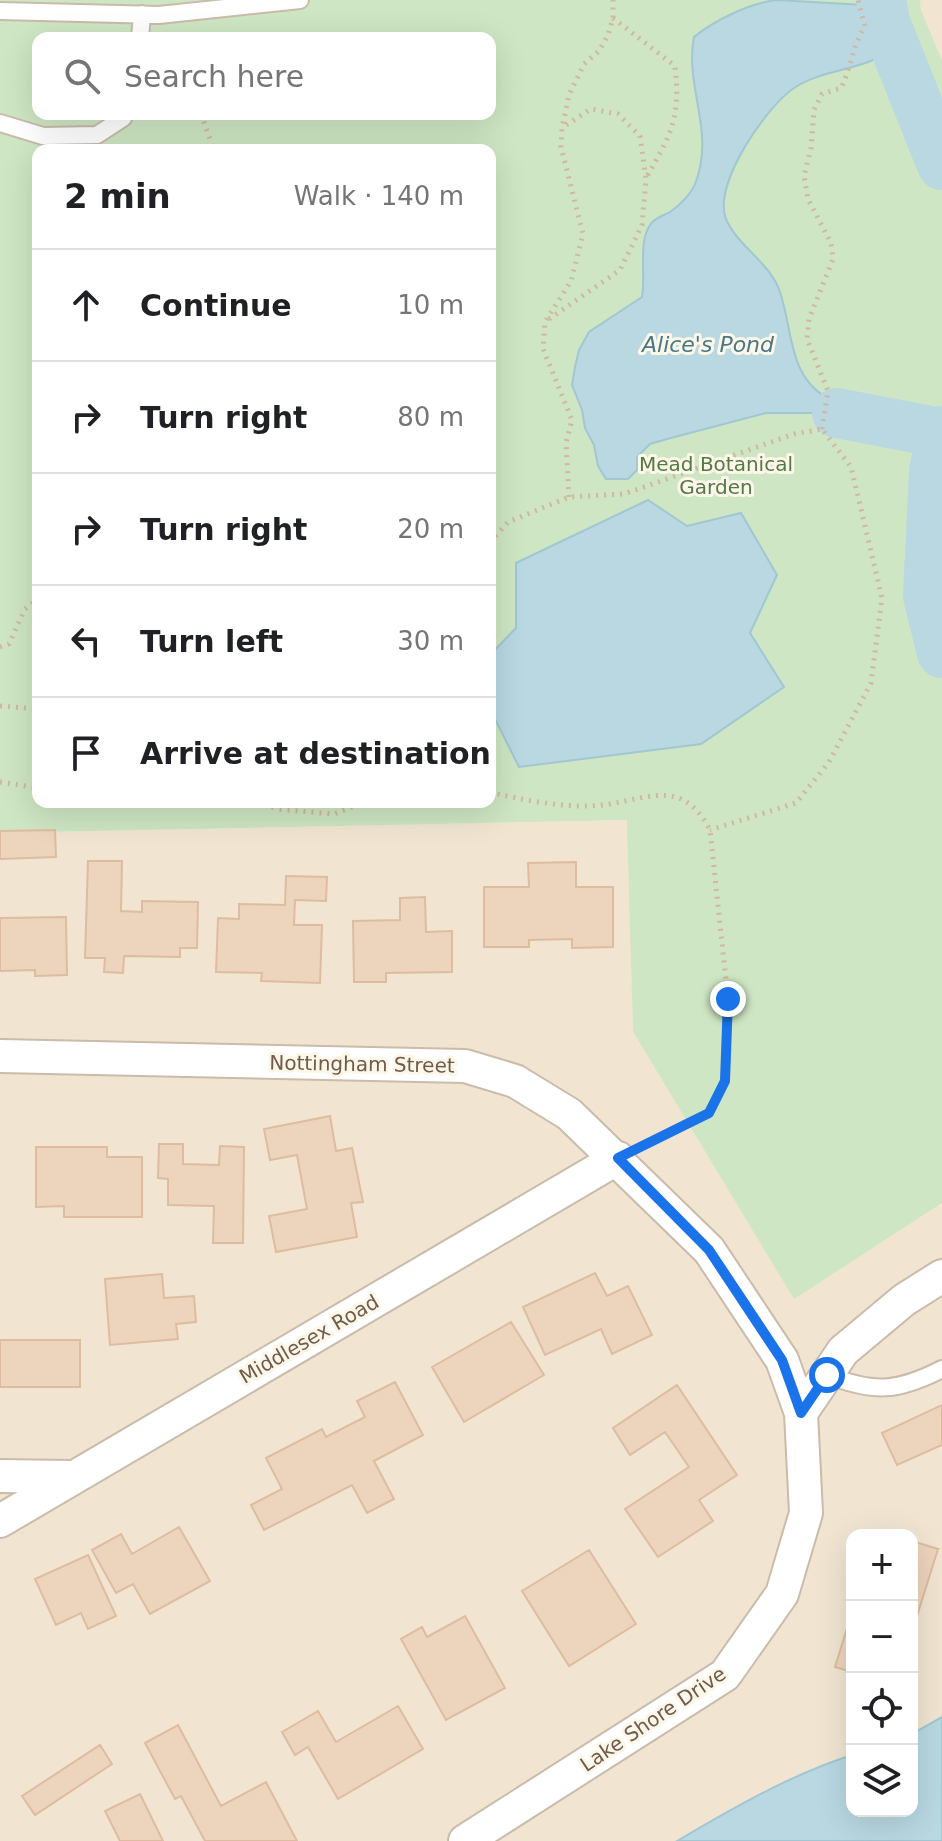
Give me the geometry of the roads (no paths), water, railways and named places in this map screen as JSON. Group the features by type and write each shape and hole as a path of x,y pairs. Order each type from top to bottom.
{"street":[{"name":"Nottingham Street","path":"0,1056 465,1066 515,1081 569,1114 618,1158 709,1250 782,1360 801,1413"},
{"name":"Middlesex Road","path":"0,1521 618,1158"},
{"path":"801,1413 843,1351 904,1300 942,1276"},
{"name":"Lake Shore Drive","path":"465,1841 725,1675 782,1594 806,1513 801,1413"},
{"path":"0,1476 72,1477"}],"lane":[{"path":"143,32 150,15 178,0"},
{"path":"0,11 150,15 300,0"},
{"path":"0,123 43,136 97,135 120,120"},
{"path":"827,1375 881,1390 923,1379 942,1369"}],"water":[{"name":"Alice's Pond","path":"777,0 882,6 895,47 871,61 806,81 782,98 744,148 727,187 724,204 731,229 775,281 800,368 819,392 834,402 837,413 766,413 667,439 650,444 637,457 637,470 628,479 606,479 598,466 594,445 585,428 572,385 579,350 589,332 642,297 646,232 654,220 681,203 695,184 701,165 702,146 693,73 694,37 733,13"},
{"path":"648,500 687,526 741,513 777,575 750,633 784,687 701,744 519,767 496,721 496,649 516,628 516,563"},
{"path":"942,1717 942,1841 677,1841 784,1782 846,1757 846,1817 918,1817 918,1731"}],"waterway":[{"path":"881,0 885,22 942,165"},
{"path":"837,413 941,433"},
{"path":"942,431 934,471 928,596 942,653"}],"park label":[{"name":"Mead Botanical Garden","path":"716,476"}]}
